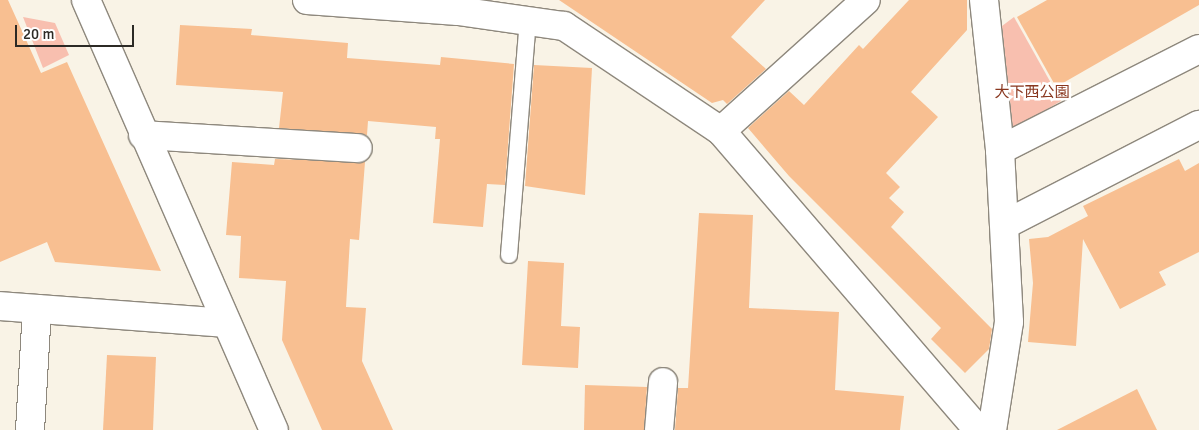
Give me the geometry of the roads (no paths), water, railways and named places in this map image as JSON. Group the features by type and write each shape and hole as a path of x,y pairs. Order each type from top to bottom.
{"street":[{"path":"86,0 143,135 274,430"},
{"path":"307,0 528,9 564,26 721,131 978,430"},
{"path":"721,131 866,0"},
{"path":"992,4 1006,224 1009,322 992,430"},
{"path":"1000,150 1199,49"},
{"path":"1006,224 1199,125"},
{"path":"143,135 358,148"},
{"path":"0,306 226,323"},
{"path":"30,430 37,309"},
{"path":"660,430 663,382"}],"lane":[{"path":"509,256 528,9"}],"park label":[{"name":"大下西公園","path":"1032,93"}]}
